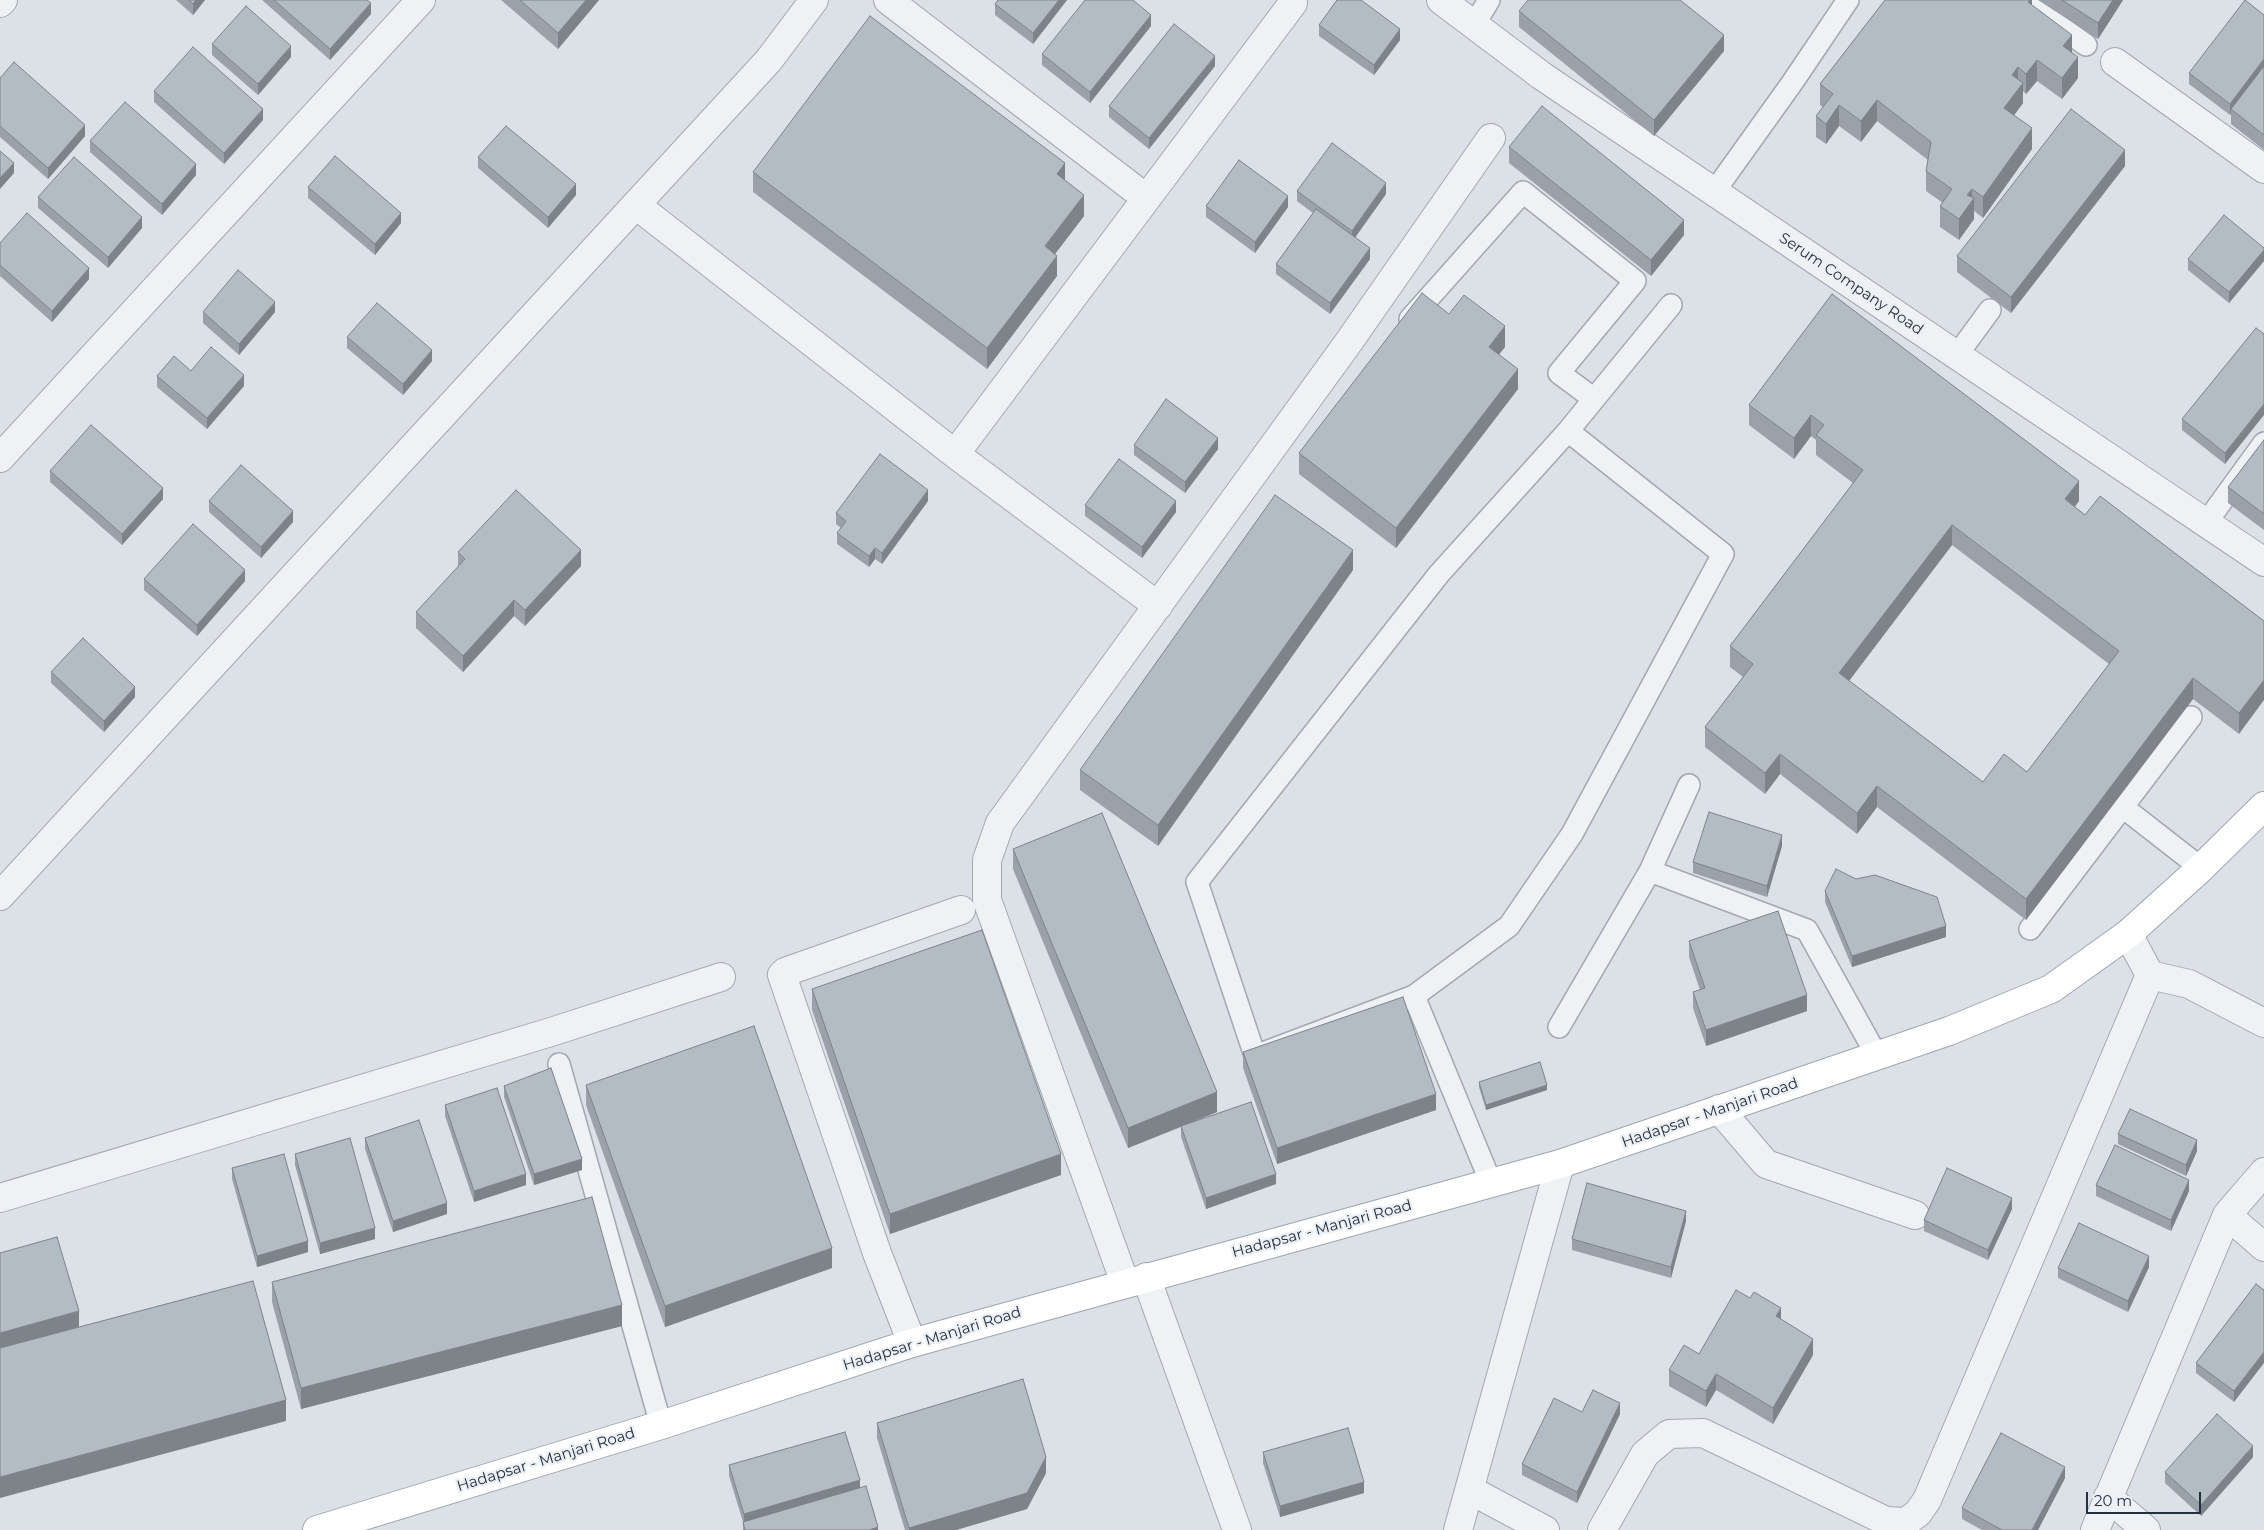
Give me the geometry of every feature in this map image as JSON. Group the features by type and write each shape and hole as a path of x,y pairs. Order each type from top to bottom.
{"main road":[{"name":"Hadapsar - Manjari Road","path":"317,1530 661,1425 912,1343 1560,1164 1949,1031 2050,989 2128,934 2201,868 2264,806"}],"street":[{"path":"0,3 3,0"},
{"path":"0,458 421,0"},
{"path":"0,896 769,60 814,0"},
{"path":"888,0 1146,198"},
{"name":"Serum Company Road","path":"1441,0 1542,76 2264,562"},
{"path":"955,454 1293,3"},
{"path":"2115,62 2264,169"},
{"path":"1237,1530 1136,1280 987,900 988,860 1000,823 1348,343 1491,138"},
{"path":"636,205 955,454 1158,606"},
{"path":"912,1343 877,1253 782,975 784,972 961,910"},
{"path":"2128,934 2150,975 2189,984 2264,1023"},
{"path":"1602,1530 1645,1454 1669,1434 1703,1433 1886,1521 1906,1522 1918,1513 1930,1491 2150,975"},
{"path":"0,1198 551,1032 721,977"},
{"path":"1719,1109 1766,1164 1915,1216"},
{"path":"1458,1530 1560,1164"},
{"path":"2095,1530 2227,1215 2264,1172"},
{"path":"2227,1215 2264,1247"},
{"path":"1470,1490 1545,1530"},
{"path":"2108,1498 2146,1530"}],"lane":[{"path":"1474,25 1489,0"},
{"path":"1714,192 1792,83 1848,0"},
{"path":"2023,0 2086,45"},
{"path":"1397,333 1523,192 1634,281 1559,373 1594,399"},
{"path":"1568,431 1723,554 1572,834 1509,926 1414,996 1255,1056 1197,882 1439,574 1568,431 1671,306"},
{"path":"1957,355 1990,310"},
{"path":"2206,523 2264,444"},
{"path":"2030,929 2124,808 2191,717"},
{"path":"1559,1027 1650,871 1689,785"},
{"path":"2124,808 2201,868"},
{"path":"1650,871 1807,930 1877,1056"},
{"path":"1414,996 1491,1183"},
{"path":"560,1064 661,1425"}],"building":[{"path":"274,0 367,0 371,3 330,49"},
{"path":"520,0 586,0 558,33"},
{"path":"998,0 1059,0 1033,33 995,4"},
{"path":"1085,0 1133,0 1151,15 1090,92 1042,54"},
{"path":"1337,0 1361,0 1400,29 1374,65 1319,25"},
{"path":"1528,0 1680,0 1724,35 1654,120 1519,11"},
{"path":"1885,0 2030,0 2028,2 2072,35 2063,46 2078,57 2062,78 2037,60 2026,74 2018,67 2012,75 2023,83 2004,108 2032,128 1983,197 1972,189 1967,195 1974,198 1959,219 1940,206 1952,189 1926,171 1931,142 1877,100 1861,121 1839,105 1826,124 1816,116 1833,94 1820,84"},
{"path":"2062,0 2113,0 2098,23"},
{"path":"2245,0 2264,15 2264,59 2230,104 2189,73"},
{"path":"246,6 291,46 258,84 212,44"},
{"path":"870,16 1065,163 1057,174 1084,195 1045,246 1057,256 987,348 753,172"},
{"path":"1174,24 1215,56 1149,138 1109,106"},
{"path":"193,47 263,109 224,153 154,91"},
{"path":"14,62 85,125 48,168 0,126 0,78"},
{"path":"2264,66 2264,135 2231,109"},
{"path":"125,102 196,164 162,204 90,141"},
{"path":"1542,106 1684,220 1651,260 1509,147"},
{"path":"2071,109 2125,150 2011,297 1957,256"},
{"path":"506,126 576,184 548,217 478,157"},
{"path":"1332,143 1386,183 1352,231 1297,191"},
{"path":"0,151 14,163 0,178"},
{"path":"335,156 401,213 375,244 308,187"},
{"path":"74,157 142,217 108,257 38,197"},
{"path":"1239,160 1288,196 1255,242 1206,206"},
{"path":"1316,209 1370,248 1330,303 1276,264"},
{"path":"27,213 89,268 52,311 0,265 0,243"},
{"path":"2224,215 2264,248 2229,292 2188,259"},
{"path":"238,270 275,302 239,344 203,312"},
{"path":"1422,293 1449,314 1464,295 1505,326 1489,347 1518,369 1396,528 1299,453"},
{"path":"1832,294 2079,481 2065,499 2085,515 2100,496 2264,621 2264,680 2239,713 2193,678 2026,899 1877,786 1857,813 1780,754 1765,773 1705,727 1753,664 1730,646 1863,470 1816,435 1824,425 1811,415 1794,438 1749,405","holes":["1952,525 2119,651 2027,772 2004,754 1983,782 1839,673"]},
{"path":"377,303 432,350 403,384 347,337"},
{"path":"2256,328 2264,334 2264,404 2225,453 2182,419"},
{"path":"211,347 244,375 207,418 157,376 174,356 191,371"},
{"path":"1166,399 1218,438 1185,482 1134,445"},
{"path":"91,425 163,488 122,534 50,471"},
{"path":"2264,440 2264,514 2228,487"},
{"path":"880,454 928,490 882,553 875,548 869,556 837,533 846,521 836,513"},
{"path":"1119,459 1176,501 1142,547 1085,505"},
{"path":"241,465 293,511 261,547 209,501"},
{"path":"516,490 581,550 525,610 514,600 463,656 416,612 465,559 458,552"},
{"path":"1275,495 1353,550 1158,825 1080,770"},
{"path":"193,524 245,570 197,625 144,579"},
{"path":"83,638 135,687 104,721 51,672"},
{"path":"1709,812 1782,835 1767,886 1693,862"},
{"path":"1102,813 1217,1092 1128,1128 1013,849"},
{"path":"1836,869 1856,879 1875,875 1937,897 1946,926 1852,956 1825,891"},
{"path":"1778,911 1807,995 1706,1030 1693,992 1705,988 1689,941"},
{"path":"982,930 1061,1154 890,1214 812,989"},
{"path":"1403,997 1436,1094 1277,1148 1243,1052"},
{"path":"754,1026 832,1248 665,1306 586,1085"},
{"path":"1540,1062 1547,1085 1486,1105 1479,1082"},
{"path":"551,1068 582,1159 534,1174 504,1086"},
{"path":"497,1088 526,1174 474,1191 445,1105"},
{"path":"1251,1102 1276,1174 1206,1198 1181,1126"},
{"path":"2130,1109 2197,1140 2186,1165 2118,1134"},
{"path":"419,1120 447,1203 393,1221 365,1138"},
{"path":"350,1138 375,1228 320,1243 295,1154"},
{"path":"2115,1145 2189,1180 2171,1220 2096,1185"},
{"path":"284,1154 308,1241 257,1256 232,1168"},
{"path":"1947,1168 2012,1198 1988,1250 1924,1220"},
{"path":"1587,1183 1686,1211 1671,1267 1572,1239"},
{"path":"592,1197 622,1305 301,1388 272,1282"},
{"path":"2079,1223 2149,1256 2128,1301 2058,1268"},
{"path":"57,1237 79,1311 0,1333 0,1253"},
{"path":"253,1281 286,1400 0,1477 0,1348"},
{"path":"2256,1284 2264,1290 2264,1352 2234,1391 2196,1363"},
{"path":"1736,1290 1750,1298 1754,1292 1781,1308 1776,1316 1813,1339 1773,1408 1716,1374 1706,1391 1669,1370 1684,1345 1699,1354"},
{"path":"1023,1379 1046,1457 1027,1493 909,1528 877,1423"},
{"path":"1593,1390 1620,1403 1577,1492 1522,1464 1554,1398 1582,1412"},
{"path":"2217,1414 2253,1446 2201,1505 2165,1472"},
{"path":"1348,1428 1364,1482 1280,1506 1263,1452"},
{"path":"845,1432 860,1480 744,1514 729,1465"},
{"path":"2001,1433 2065,1467 2032,1530 2002,1530 1962,1508"},
{"path":"866,1486 878,1527 869,1530 745,1530 743,1522"}]}
